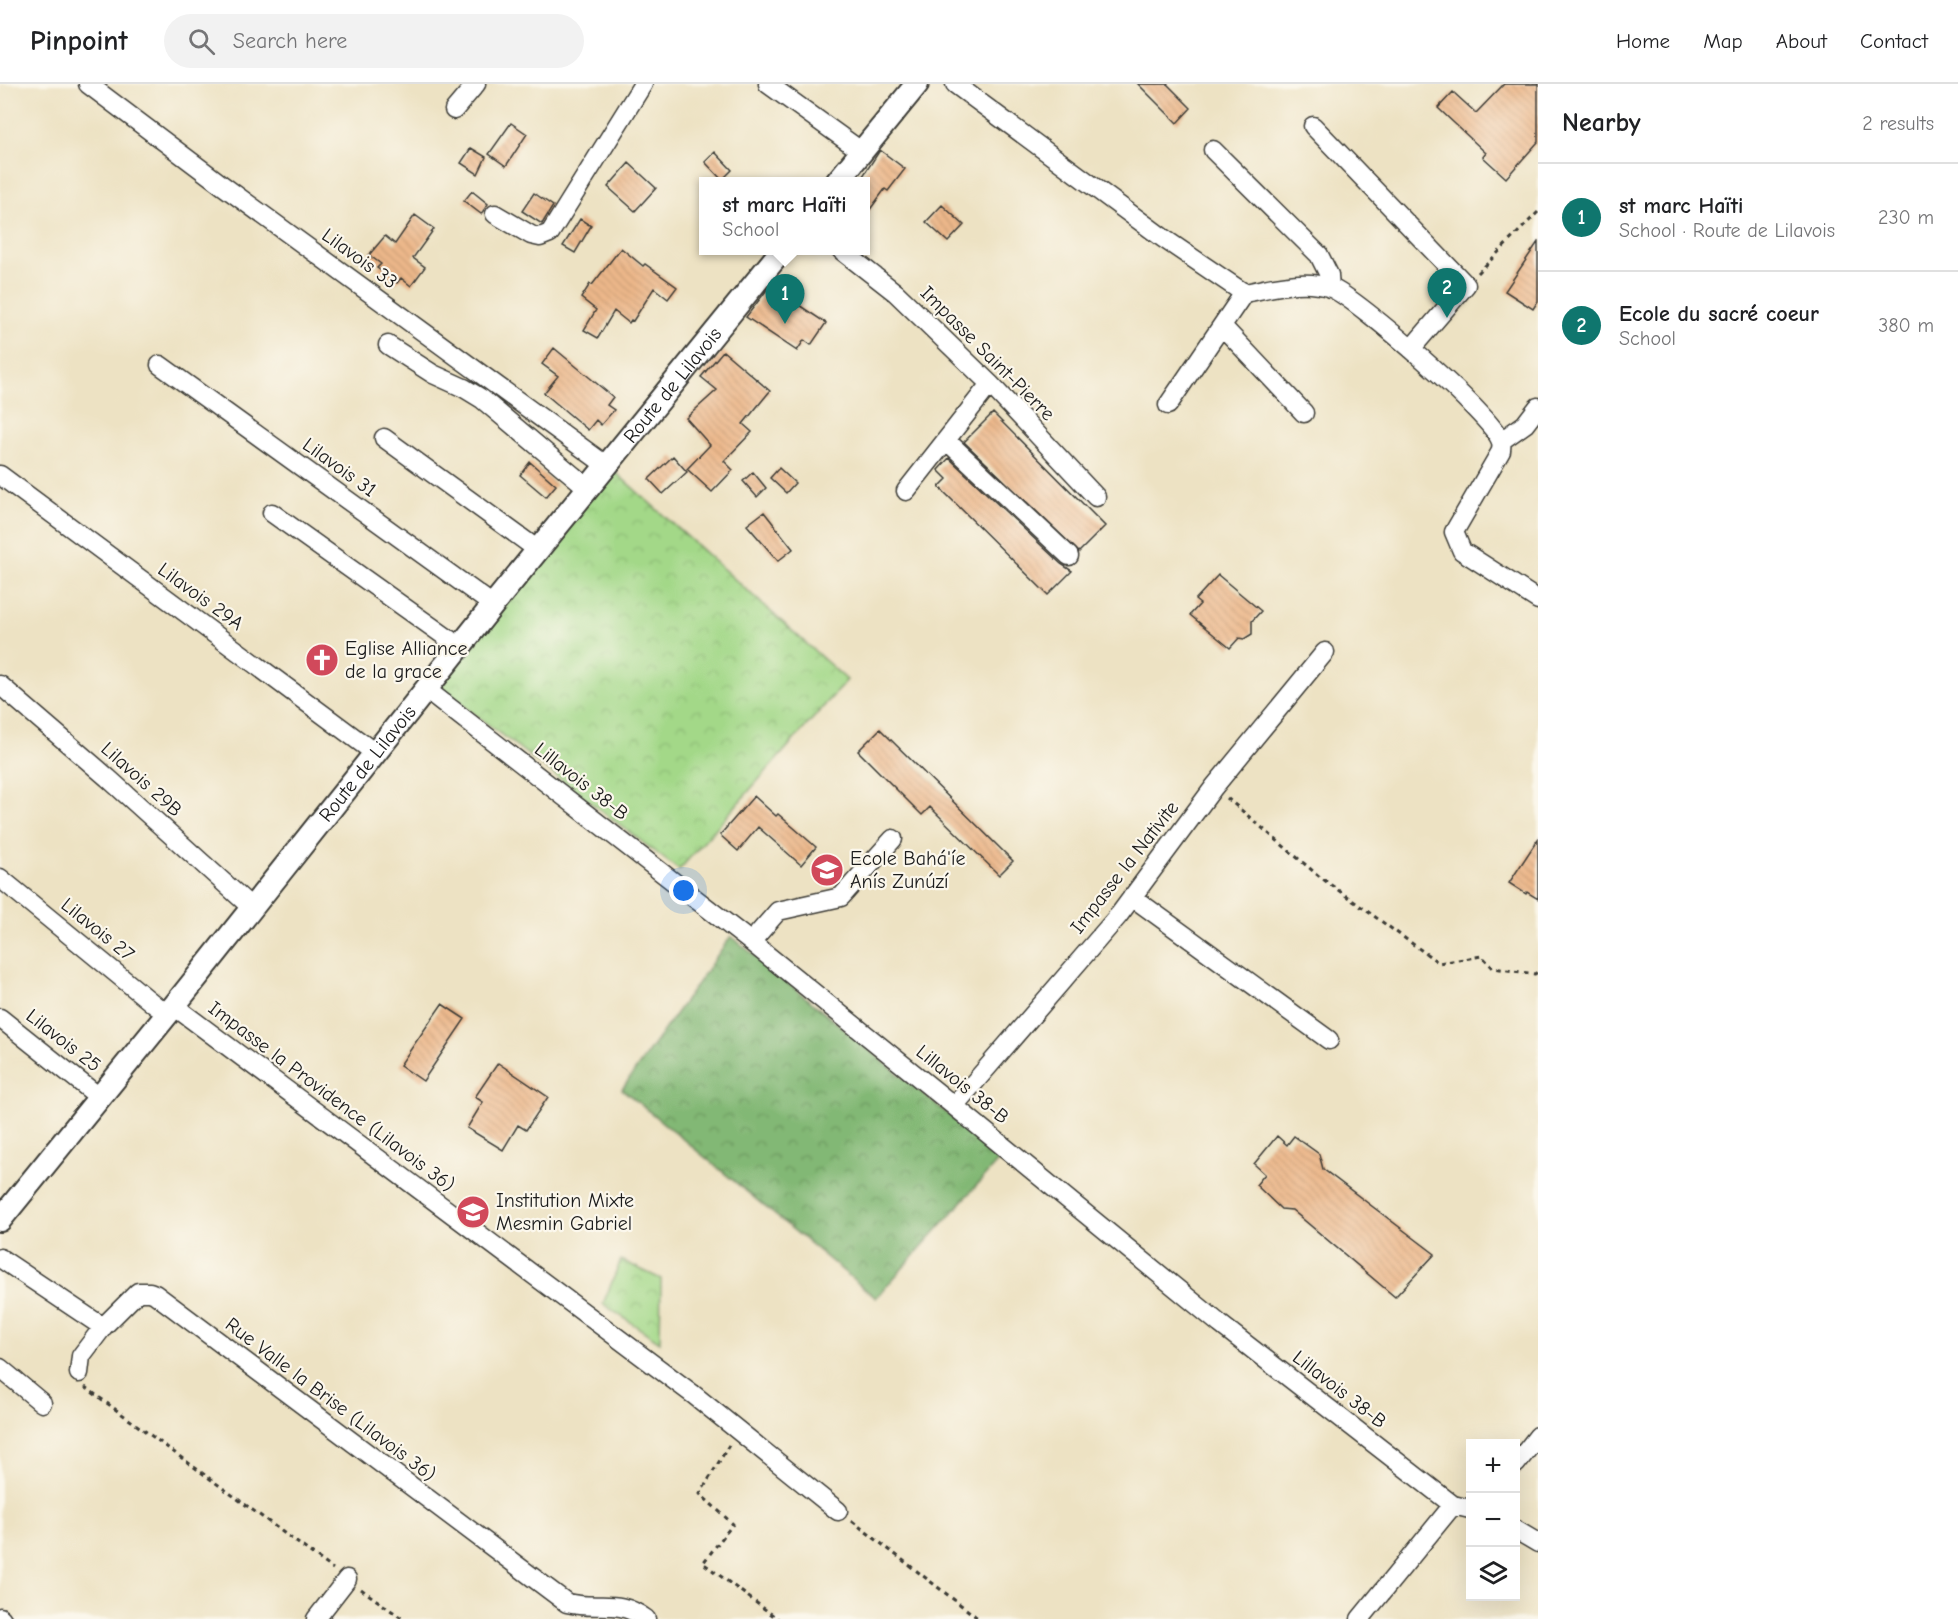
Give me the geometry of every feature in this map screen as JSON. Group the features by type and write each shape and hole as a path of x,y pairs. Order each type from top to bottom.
{"main road":[{"path":"841,177 917,84"},
{"name":"Route de Lilavois","path":"0,1220 428,690 493,605 778,255"}],"street":[{"name":"Lilavois 33","path":"88,84 222,185 607,466"},
{"path":"454,110 476,84"},
{"path":"495,214 531,235 540,237 550,233 643,84"},
{"path":"768,84 861,152"},
{"path":"955,84 1163,238 1244,293 1312,284 1330,288 1348,297 1390,330 1485,418 1501,441 1501,451 1454,532 1462,551 1538,600"},
{"path":"1313,126 1466,285 1411,350"},
{"path":"1213,150 1319,255 1329,275 1330,288"},
{"name":"Impasse Saint-Pierre","path":"847,255 896,293 990,384 1096,496"},
{"path":"1168,405 1244,293"},
{"path":"1222,326 1304,413"},
{"path":"388,345 433,374 482,399 589,489"},
{"name":"Lilavois 31","path":"160,365 493,605"},
{"path":"906,491 990,384"},
{"path":"1501,441 1525,424 1538,407"},
{"path":"384,438 538,550"},
{"path":"946,440 1069,556"},
{"name":"Lilavois 29A","path":"0,475 375,753"},
{"path":"272,513 460,647"},
{"name":"Impasse la Nativite","path":"954,1106 1132,897 1214,787 1325,652"},
{"name":"Lilavois 29B","path":"0,685 108,777 252,908"},
{"name":"Lillavois 38-B","path":"428,690 751,942 1220,1324 1462,1507"},
{"path":"751,942 778,911 841,897 893,839"},
{"name":"Lilavois 27","path":"0,878 156,1006 171,1010"},
{"path":"1132,897 1329,1041"},
{"name":"Impasse la Providence (Lilavois 36)","path":"171,1010 694,1395 838,1511"},
{"name":"Lilavois 25","path":"0,1018 99,1097"},
{"path":"0,1258 104,1327 81,1356 79,1373"},
{"name":"Rue Valle la Brise (Lilavois 36)","path":"104,1327 138,1292 155,1294 567,1603 582,1607 610,1604 624,1606 646,1619"},
{"path":"0,1368 42,1403"},
{"path":"1520,1458 1538,1436"},
{"path":"1360,1619 1462,1507"},
{"path":"1520,1533 1538,1543"},
{"path":"316,1619 347,1579"}],"path":[{"path":"1466,285 1538,212"},
{"path":"1214,787 1320,877 1439,963 1482,957 1493,968 1535,974 1538,971"},
{"path":"79,1373 81,1382 87,1389 403,1619"},
{"path":"737,1430 700,1494 733,1524 703,1563 778,1619"},
{"path":"838,1511 979,1619"}],"green space":[{"path":"613,470 847,680 679,870 439,687"},
{"path":"731,936 1001,1158 876,1298 622,1089"},
{"path":"621,1260 661,1279 660,1342 603,1304"}],"building":[{"path":"1138,84 1167,84 1191,108 1177,123"},
{"path":"1504,84 1538,84 1538,142 1506,178 1483,157 1486,153 1438,108 1453,92 1476,113"},
{"path":"511,123 527,134 506,166 489,154"},
{"path":"471,148 486,157 478,174 461,163"},
{"path":"880,150 905,169 888,191 885,189 870,210 870,177 862,177"},
{"path":"715,152 732,170 725,177 719,177 705,162"},
{"path":"629,163 656,188 635,211 608,187"},
{"path":"472,191 488,204 481,214 464,201"},
{"path":"534,193 553,206 542,224 522,211"},
{"path":"942,205 964,225 948,242 926,222"},
{"path":"415,215 434,229 413,258 425,267 411,286 401,278 397,283 377,268 381,264 369,255 385,236 395,244"},
{"path":"580,219 591,226 575,253 563,246"},
{"path":"1538,242 1538,301 1533,309 1505,291"},
{"path":"621,248 643,266 645,264 677,287 668,299 654,288 633,321 629,323 614,311 598,338 584,330 596,310 581,298"},
{"path":"770,286 826,323 811,345 804,340 797,351 746,317"},
{"path":"554,348 613,397 607,405 614,410 601,425 596,420 588,430 544,393 558,376 542,364"},
{"path":"723,351 770,391 743,424 752,432 724,461 733,470 712,492 687,469 710,445 686,418 717,390 701,377"},
{"path":"993,413 1105,526 1079,552 964,442"},
{"path":"673,456 687,472 663,494 649,479"},
{"path":"949,458 1061,564 1072,571 1048,595 939,487 947,479 938,470"},
{"path":"530,462 556,485 546,497 520,475"},
{"path":"779,468 795,483 786,493 770,478"},
{"path":"753,472 766,488 757,497 743,481"},
{"path":"764,512 793,549 778,561 747,525"},
{"path":"1218,575 1261,611 1252,621 1252,634 1244,639 1239,638 1230,648 1190,615 1200,604 1195,600"},
{"path":"880,729 1013,861 999,875 930,807 922,815 858,751"},
{"path":"754,796 816,847 801,865 758,827 738,851 720,835"},
{"path":"1538,839 1538,899 1509,883"},
{"path":"442,1004 465,1019 423,1081 400,1065"},
{"path":"498,1063 548,1097 526,1130 518,1125 503,1150 467,1128 483,1102 475,1097"},
{"path":"1277,1136 1287,1145 1294,1136 1319,1154 1323,1169 1435,1254 1395,1297 1292,1210 1281,1209 1256,1185 1265,1174 1254,1164"}],"place":[{"name":"Ecole du sacré coeur","path":"1447,318"},
{"name":"st marc Haïti","path":"785,324"},
{"name":"Eglise Alliance de la grace","path":"322,660"},
{"name":"Ecole Bahá'íe Anís Zunúzí","path":"827,870"},
{"name":"Institution Mixte Mesmin Gabriel","path":"473,1212"}]}
